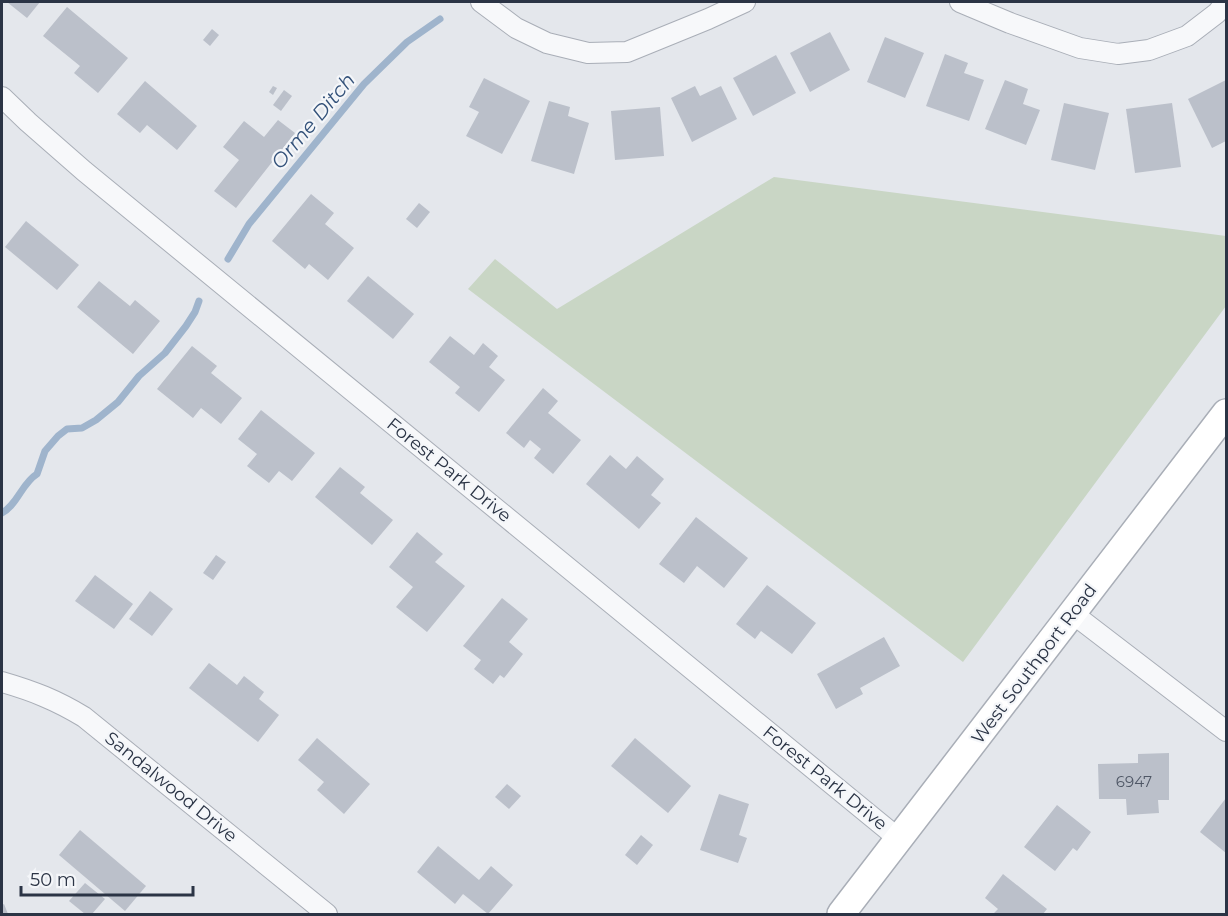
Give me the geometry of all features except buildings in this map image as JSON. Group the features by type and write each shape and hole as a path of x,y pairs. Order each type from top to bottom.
{"main road":[{"name":"West Southport Road","path":"841,915 1227,413"}],"street":[{"path":"481,2 516,28 547,43 588,53 627,52 745,2"},
{"path":"960,2 1080,48 1118,54 1149,50 1187,36 1217,13 1226,2"},
{"name":"Forest Park Drive","path":"2,97 84,171 899,839"},
{"path":"1072,613 1227,731"},
{"name":"Sandalwood Drive","path":"2,682 20,686 47,697 84,717 327,915"}],"green space":[{"path":"774,177 1226,236 1226,306 963,662 468,289 495,259 557,309"}],"waterway":[{"name":"Orme Ditch","path":"228,259 249,224 364,84 407,42 440,19"},
{"name":"Orme Ditch","path":"2,513 37,474 45,451 58,436 67,429 82,428 118,402 139,376 165,353 186,326 199,301"}]}
